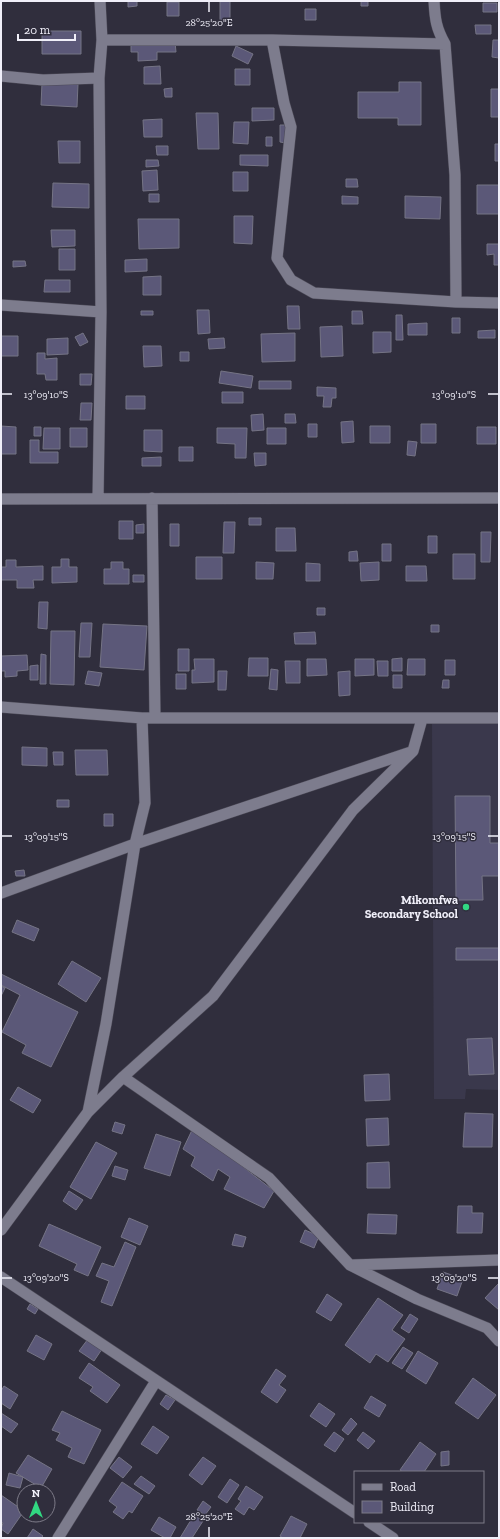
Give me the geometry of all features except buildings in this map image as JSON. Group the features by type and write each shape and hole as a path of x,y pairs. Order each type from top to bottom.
{"street":[{"path":"98,498 101,312 100,78 102,40 100,1"},
{"path":"434,1 435,20 438,33 445,44 455,175 456,302"},
{"path":"102,40 272,40 445,44"},
{"path":"272,40 284,103 291,127 277,258 291,280 314,293 456,302 499,303"},
{"path":"1,76 43,80 100,78"},
{"path":"1,306 101,312"},
{"path":"152,498 155,718"},
{"path":"1,499 499,498"},
{"path":"1,707 142,718 499,718"},
{"path":"88,1112 106,1024 135,844 145,803 142,718"},
{"path":"1,1230 88,1112 122,1077 213,996 354,810 413,751 422,719"},
{"path":"1,893 135,844 413,751"},
{"path":"122,1077 269,1178 350,1265 417,1299 487,1328 499,1341"},
{"path":"350,1265 499,1260"},
{"path":"1,1277 354,1512"},
{"path":"60,1537 156,1381"},
{"path":"370,1523 393,1538"}],"shaded area":[{"name":"Mikomfwa Secondary School","path":"499,723 499,1090 466,1089 465,1099 434,1099 432,724"}],"place":[{"name":"Mikomfwa Secondary School","path":"466,907"}]}
